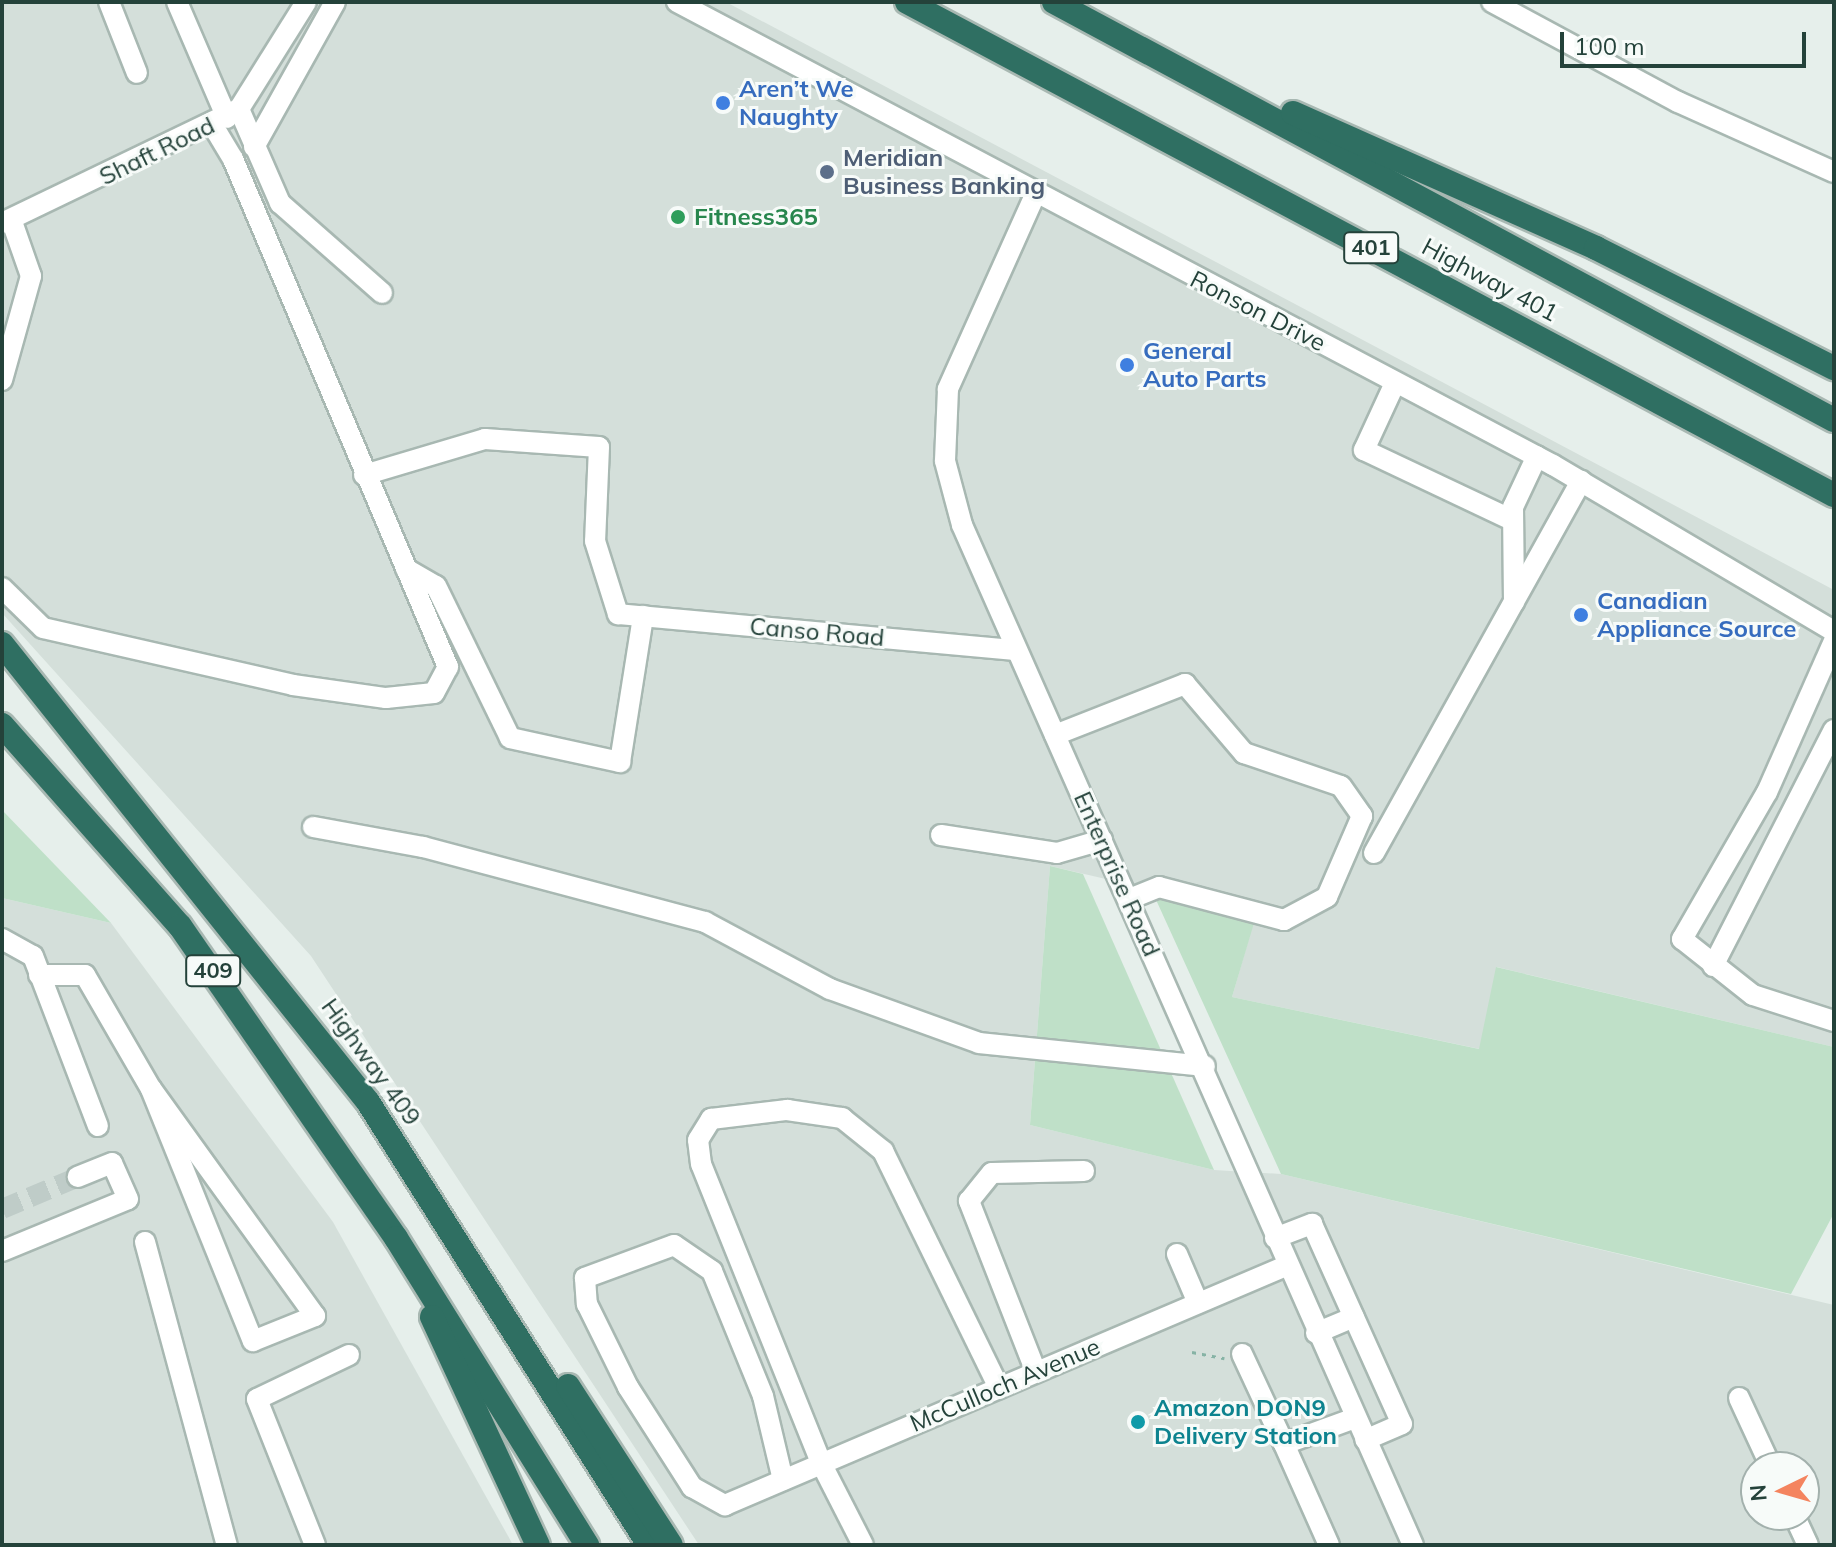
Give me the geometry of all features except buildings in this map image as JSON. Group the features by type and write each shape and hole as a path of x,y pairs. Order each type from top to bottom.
{"highway":[{"name":"Highway 401","path":"907,2 1834,495"},
{"name":"Highway 401","path":"1054,2 1834,420"},
{"path":"1113,33 1596,248 1834,368"},
{"name":"Highway 409","path":"2,644 271,972 454,1229 649,1545"},
{"name":"409","path":"2,725 180,926 396,1238 587,1545"},
{"path":"454,1229 601,1433 671,1545"},
{"path":"396,1238 538,1545"}],"street":[{"path":"109,2 137,73"},
{"path":"2,588 43,628 386,698 434,693 448,667 364,475 233,159 226,118 177,2"},
{"name":"Shaft Road","path":"7,221 226,118 285,40 306,2"},
{"path":"254,147 335,2"},
{"name":"Ronson Drive","path":"677,2 1035,195 1537,456 1834,631"},
{"path":"1492,2 1678,102 1834,172"},
{"path":"285,40 306,52"},
{"path":"226,118 254,147 280,203 382,293"},
{"name":"Enterprise Road","path":"1035,195 948,389 945,461 962,525 1205,1066 1286,1266 1413,1545"},
{"path":"2,380 31,276 7,221"},
{"path":"1395,383 1364,450 1512,520"},
{"name":"Canso Road","path":"364,475 485,439 599,447 595,541 618,614 1016,650"},
{"path":"1514,602 1512,520 1537,456"},
{"path":"1374,853 1581,481"},
{"path":"406,569 436,586 510,738 620,762 643,616"},
{"path":"1834,641 1767,792 1684,933 1685,947 1753,995 1834,1021"},
{"path":"1055,735 1185,684 1244,753 1341,786 1362,816 1327,897 1284,920 1159,887 1129,899"},
{"path":"1713,966 1834,730"},
{"path":"313,827 423,847 705,922 830,989 979,1043 1205,1066"},
{"path":"941,835 1057,853 1102,840"},
{"path":"2,939 33,956 98,1126"},
{"path":"39,975 85,975 151,1089 315,1316 253,1341 151,1089"},
{"path":"863,1545 822,1465 701,1164 698,1140 711,1119 787,1110 842,1118 883,1151 999,1388"},
{"path":"2,1251 128,1199 112,1163 78,1177"},
{"path":"1036,1372 969,1201 992,1173 1084,1171"},
{"path":"1275,1238 1312,1224 1402,1424 1365,1440"},
{"path":"145,1242 222,1543"},
{"name":"McCulloch Avenue","path":"783,1480 763,1396 712,1271 674,1245 585,1278 587,1304 628,1387 692,1487 725,1505 1286,1266"},
{"path":"1177,1254 1198,1303"},
{"path":"1316,1333 1354,1317"},
{"path":"315,1545 257,1399 349,1355"},
{"path":"1244,1358 1329,1545"},
{"path":"1739,1398 1764,1451"},
{"path":"1284,1444 1355,1418"}],"path":[{"path":"1192,1352 1244,1358"}],"shaded area":[{"path":"2,2 726,2 1834,590 1834,1047 1497,967 1480,1049 1232,997 1256,914 1050,866 1030,1125 1214,1170 1281,1174 1834,1305 1834,1545 699,1545 311,956 2,613"},
{"path":"2,898 111,923 333,1222 513,1545 2,1545"}],"green space":[{"path":"2,810 111,923 2,898"},
{"path":"1050,866 1083,874 1214,1170 1030,1125"},
{"path":"1152,891 1257,913 1232,997 1479,1049 1496,967 1834,1047 1834,1213 1791,1294 1281,1174"}],"tunnel":[{"path":"2,1209 78,1177"}],"place":[{"name":"Aren’t We Naughty","path":"723,103"},
{"name":"Meridian Business Banking","path":"827,172"},
{"name":"Fitness365","path":"678,217"},
{"name":"General Auto Parts","path":"1127,365"},
{"name":"Canadian Appliance Source","path":"1581,615"},
{"name":"Amazon DON9 Delivery Station","path":"1138,1422"}]}
